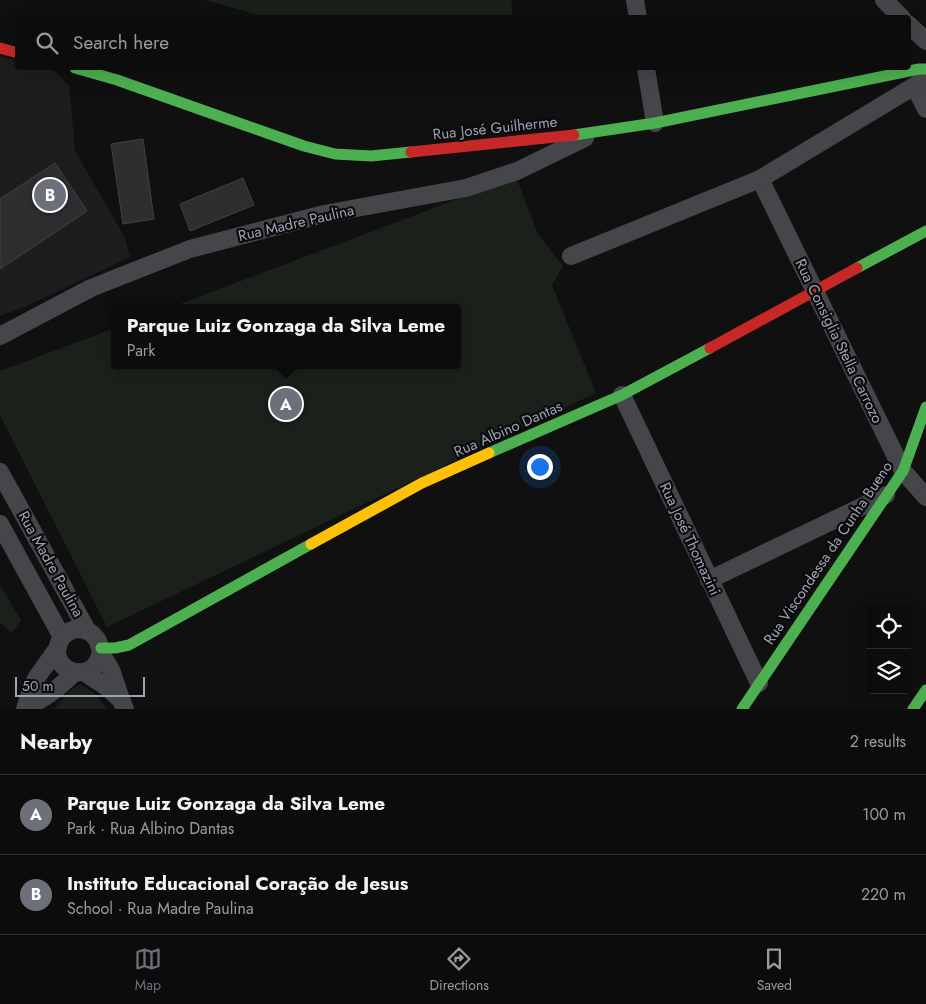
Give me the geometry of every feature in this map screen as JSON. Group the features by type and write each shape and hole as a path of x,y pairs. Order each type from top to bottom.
{"street":[{"path":"635,0 638,15"},
{"path":"884,0 899,15"},
{"path":"911,27 926,41"},
{"path":"0,48 15,51"},
{"name":"Rua José Guilherme","path":"82,70 117,80 304,146 335,154 371,156 599,132 655,124 926,69"},
{"path":"646,70 655,124"},
{"path":"571,256 760,179 921,83 926,109"},
{"name":"Rua Madre Paulina","path":"0,336 91,288 190,249 324,214 466,188 517,171 599,132"},
{"name":"Rua Consiglia Stella Carrozo","path":"760,179 813,291 903,471 926,497"},
{"name":"Rua Albino Dantas","path":"101,650 129,645 422,483 622,395 926,231"},
{"name":"Rua José Thomazini","path":"622,395 759,683"},
{"name":"Rua Viscondessa da Cunha Bueno","path":"742,709 903,471 926,407"},
{"name":"Rua Madre Paulina","path":"0,472 87,630"},
{"path":"709,580 887,494"},
{"name":"Rua Madre Paulina","path":"0,524 60,643"},
{"path":"26,708 37,677 69,632 78,629 87,630 94,634 99,641 123,705"},
{"path":"60,643 58,657 68,670 80,672 108,688 123,705"},
{"path":"26,708 53,693 80,672 96,665 100,659 101,650"},
{"path":"913,709 926,690"}],"shaded area":[{"path":"205,0 511,0 513,15 259,15"},
{"path":"0,56 15,60 15,70 48,70 56,72 69,86 75,151 125,238 130,257 33,303 0,316"},
{"path":"516,177 538,234 563,266 552,285 596,393 107,627 0,415 0,371 111,329 111,369 461,369 461,304 180,304"},
{"path":"0,585 21,620 12,633 0,623"},
{"path":"80,685 93,692 108,709 54,709 69,691"}],"building":[{"path":"143,139 154,219 123,224 111,144"},
{"path":"55,163 87,211 0,269 0,199"},
{"path":"243,178 254,205 190,231 180,204"}],"traffic: fast":[{"path":"574,135 655,123 926,69"},
{"path":"82,70 117,80 304,146 335,154 371,156 411,152"},
{"path":"857,268 926,231"},
{"path":"489,453 622,395 710,348"},
{"path":"742,709 903,471 926,407"},
{"path":"101,648 129,645 311,544"},
{"path":"913,709 926,690"}],"traffic: slow":[{"path":"311,544 422,483 489,453"}],"traffic: jam":[{"path":"0,48 15,52"},
{"path":"411,152 574,135"},
{"path":"710,348 857,268"}],"place":[{"name":"Instituto Educacional Coração de Jesus","path":"50,195"},
{"name":"Parque Luiz Gonzaga da Silva Leme","path":"286,404"}]}
